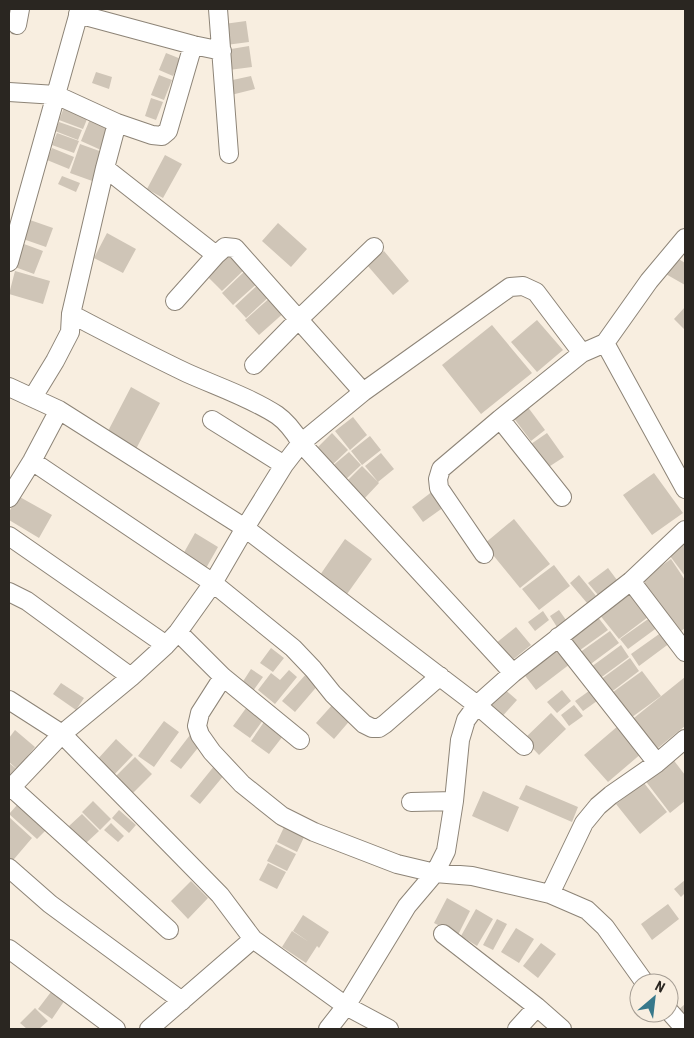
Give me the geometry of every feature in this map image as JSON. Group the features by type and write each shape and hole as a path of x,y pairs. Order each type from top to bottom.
{"street":[{"path":"218,9 229,154"},
{"path":"9,262 79,11 193,45 222,51"},
{"path":"9,92 56,95 117,123 152,135 162,136 168,131 193,45"},
{"path":"33,398 70,332 71,314 117,123"},
{"path":"105,168 216,254"},
{"path":"484,554 439,488 438,479 441,469 582,354 605,343 649,281 685,238"},
{"path":"176,301 216,254 225,247 235,248 363,392"},
{"path":"254,365 299,319 374,248"},
{"path":"169,930 10,789 62,734 131,677 172,639 213,584 284,465 301,443 363,392 510,287 523,286 536,292 582,354"},
{"path":"71,314 126,343 278,415 293,430 301,443 513,673"},
{"path":"605,343 685,489"},
{"path":"9,387 59,410 245,528 440,676 524,746"},
{"path":"9,498 32,461 59,410"},
{"path":"500,419 562,497"},
{"path":"212,420 284,465"},
{"path":"32,461 213,584 293,648 313,668 333,694 364,724 372,728 379,728 440,676"},
{"path":"328,1029 346,1006 407,906 435,873 446,851 454,801 460,740 466,720 477,705 513,673 631,581 685,530"},
{"path":"9,536 172,639 223,677 300,740"},
{"path":"631,581 685,652"},
{"path":"9,592 27,601 131,677"},
{"path":"558,638 657,763"},
{"path":"223,677 200,713 198,726 200,735 212,752 242,784 282,816 314,832 397,864 435,873 472,876 550,894 587,910 605,927 638,973"},
{"path":"9,700 62,734 220,895 253,939 346,1006 389,1029"},
{"path":"550,894 584,823 598,806 657,763 682,748"},
{"path":"411,802 454,801"},
{"path":"9,868 50,904 182,1002"},
{"path":"443,934 537,1007 562,1029"},
{"path":"149,1029 253,939"},
{"path":"9,949 116,1029"},
{"path":"517,1029 537,1007"}],"building":[{"path":"246,21 249,42 226,45 224,24"},
{"path":"249,46 252,67 229,70 225,50"},
{"path":"166,53 181,59 173,76 159,70"},
{"path":"96,72 112,77 109,89 92,83"},
{"path":"159,75 172,80 164,100 151,95"},
{"path":"251,76 255,89 231,95 228,81"},
{"path":"151,98 163,102 156,120 145,116"},
{"path":"66,103 90,112 83,129 59,120"},
{"path":"90,119 110,127 101,150 81,141"},
{"path":"59,122 82,130 78,140 55,131"},
{"path":"57,133 79,141 74,153 52,145"},
{"path":"80,144 105,153 95,182 70,173"},
{"path":"52,148 74,157 69,169 47,160"},
{"path":"165,155 182,164 163,198 147,189"},
{"path":"62,176 80,183 76,192 58,184"},
{"path":"30,220 53,228 46,247 23,239"},
{"path":"278,223 307,249 291,267 262,241"},
{"path":"107,233 136,249 123,273 94,258"},
{"path":"24,244 43,251 34,274 15,267"},
{"path":"384,251 409,281 393,295 367,265"},
{"path":"231,252 246,268 222,291 207,276"},
{"path":"674,256 685,263 685,285 664,273"},
{"path":"248,268 260,281 233,305 222,293"},
{"path":"15,271 50,281 43,304 9,294"},
{"path":"261,282 272,294 246,318 235,306"},
{"path":"273,295 286,311 259,335 245,320"},
{"path":"685,307 685,330 674,319"},
{"path":"537,320 563,350 537,372 511,342"},
{"path":"492,325 532,373 481,414 442,365"},
{"path":"131,387 160,403 136,449 107,433"},
{"path":"527,406 545,430 531,441 513,417"},
{"path":"353,417 367,435 350,450 335,431"},
{"path":"332,433 348,450 328,469 313,452"},
{"path":"547,433 564,457 547,468 531,444"},
{"path":"370,436 381,450 362,465 351,451"},
{"path":"349,452 361,465 343,482 330,468"},
{"path":"381,453 394,469 378,482 365,466"},
{"path":"362,466 379,483 363,500 345,483"},
{"path":"654,473 683,513 652,535 623,495"},
{"path":"433,491 444,507 423,522 412,507"},
{"path":"18,496 52,515 39,538 9,520 9,512"},
{"path":"514,519 550,564 520,588 484,544"},
{"path":"195,533 218,547 205,570 182,556"},
{"path":"345,539 372,559 347,594 320,575"},
{"path":"685,543 685,576 670,556"},
{"path":"671,559 685,580 685,628 677,634 640,581"},
{"path":"554,565 570,586 539,610 522,589"},
{"path":"608,568 617,580 598,595 588,583"},
{"path":"579,575 596,596 587,603 570,583"},
{"path":"629,592 648,617 619,639 599,614"},
{"path":"559,610 566,620 557,627 550,616"},
{"path":"543,611 549,620 535,631 528,622"},
{"path":"597,616 608,630 576,653 566,638"},
{"path":"651,617 658,627 628,649 620,639"},
{"path":"516,627 531,645 510,662 495,644"},
{"path":"610,631 619,643 588,666 579,653"},
{"path":"662,632 670,643 639,666 631,654"},
{"path":"621,645 629,657 599,679 591,667"},
{"path":"271,648 284,658 273,672 260,663"},
{"path":"558,648 570,664 536,690 523,673"},
{"path":"630,658 639,671 610,693 600,680"},
{"path":"251,669 263,677 253,691 242,683"},
{"path":"289,670 297,677 275,704 258,690 271,673 280,680"},
{"path":"642,671 661,696 628,720 609,695"},
{"path":"307,673 319,684 295,712 282,701"},
{"path":"685,677 685,726 653,752 629,722"},
{"path":"61,683 84,698 76,710 53,694"},
{"path":"503,688 517,700 499,720 485,707"},
{"path":"562,690 571,701 557,713 547,702"},
{"path":"589,691 597,701 583,711 575,701"},
{"path":"334,703 352,718 334,739 316,723"},
{"path":"249,704 266,716 250,738 233,726"},
{"path":"574,705 583,716 569,726 561,715"},
{"path":"551,713 566,729 539,755 524,739"},
{"path":"164,721 179,732 154,767 138,756"},
{"path":"264,722 283,736 269,754 251,741"},
{"path":"618,726 642,753 608,782 584,755"},
{"path":"15,730 35,747 17,769 9,762 9,738"},
{"path":"190,735 201,744 181,769 170,761"},
{"path":"116,739 133,755 112,777 96,761"},
{"path":"135,757 152,774 133,793 116,776"},
{"path":"672,758 685,775 685,801 670,813 644,779"},
{"path":"9,763 18,770 9,782"},
{"path":"215,765 225,774 200,804 190,796"},
{"path":"644,783 667,812 640,834 616,804"},
{"path":"526,785 578,807 572,822 519,799"},
{"path":"483,791 519,807 508,832 472,816"},
{"path":"93,801 111,819 100,830 82,812"},
{"path":"18,804 46,830 37,839 9,814"},
{"path":"119,810 136,825 129,833 112,818"},
{"path":"82,814 99,831 86,843 69,826"},
{"path":"9,817 32,838 9,865"},
{"path":"111,823 124,836 118,842 104,830"},
{"path":"285,825 305,835 297,852 277,842"},
{"path":"276,844 296,854 287,871 267,861"},
{"path":"268,863 286,872 277,889 259,880"},
{"path":"685,880 685,893 681,897 674,889"},
{"path":"191,881 208,898 188,919 171,901"},
{"path":"447,898 470,911 458,935 434,923"},
{"path":"668,904 679,919 652,940 641,924"},
{"path":"476,909 493,919 477,946 461,936"},
{"path":"303,915 329,932 319,948 317,946 306,963 282,947 292,931 309,942 293,931"},
{"path":"497,919 507,924 493,950 483,945"},
{"path":"516,928 534,939 519,963 501,952"},
{"path":"541,943 556,954 538,978 523,966"},
{"path":"54,988 67,997 52,1019 38,1009"},
{"path":"685,1004 685,1020 679,1013 679,1009"},
{"path":"35,1008 48,1021 39,1029 27,1029 20,1023"}]}
